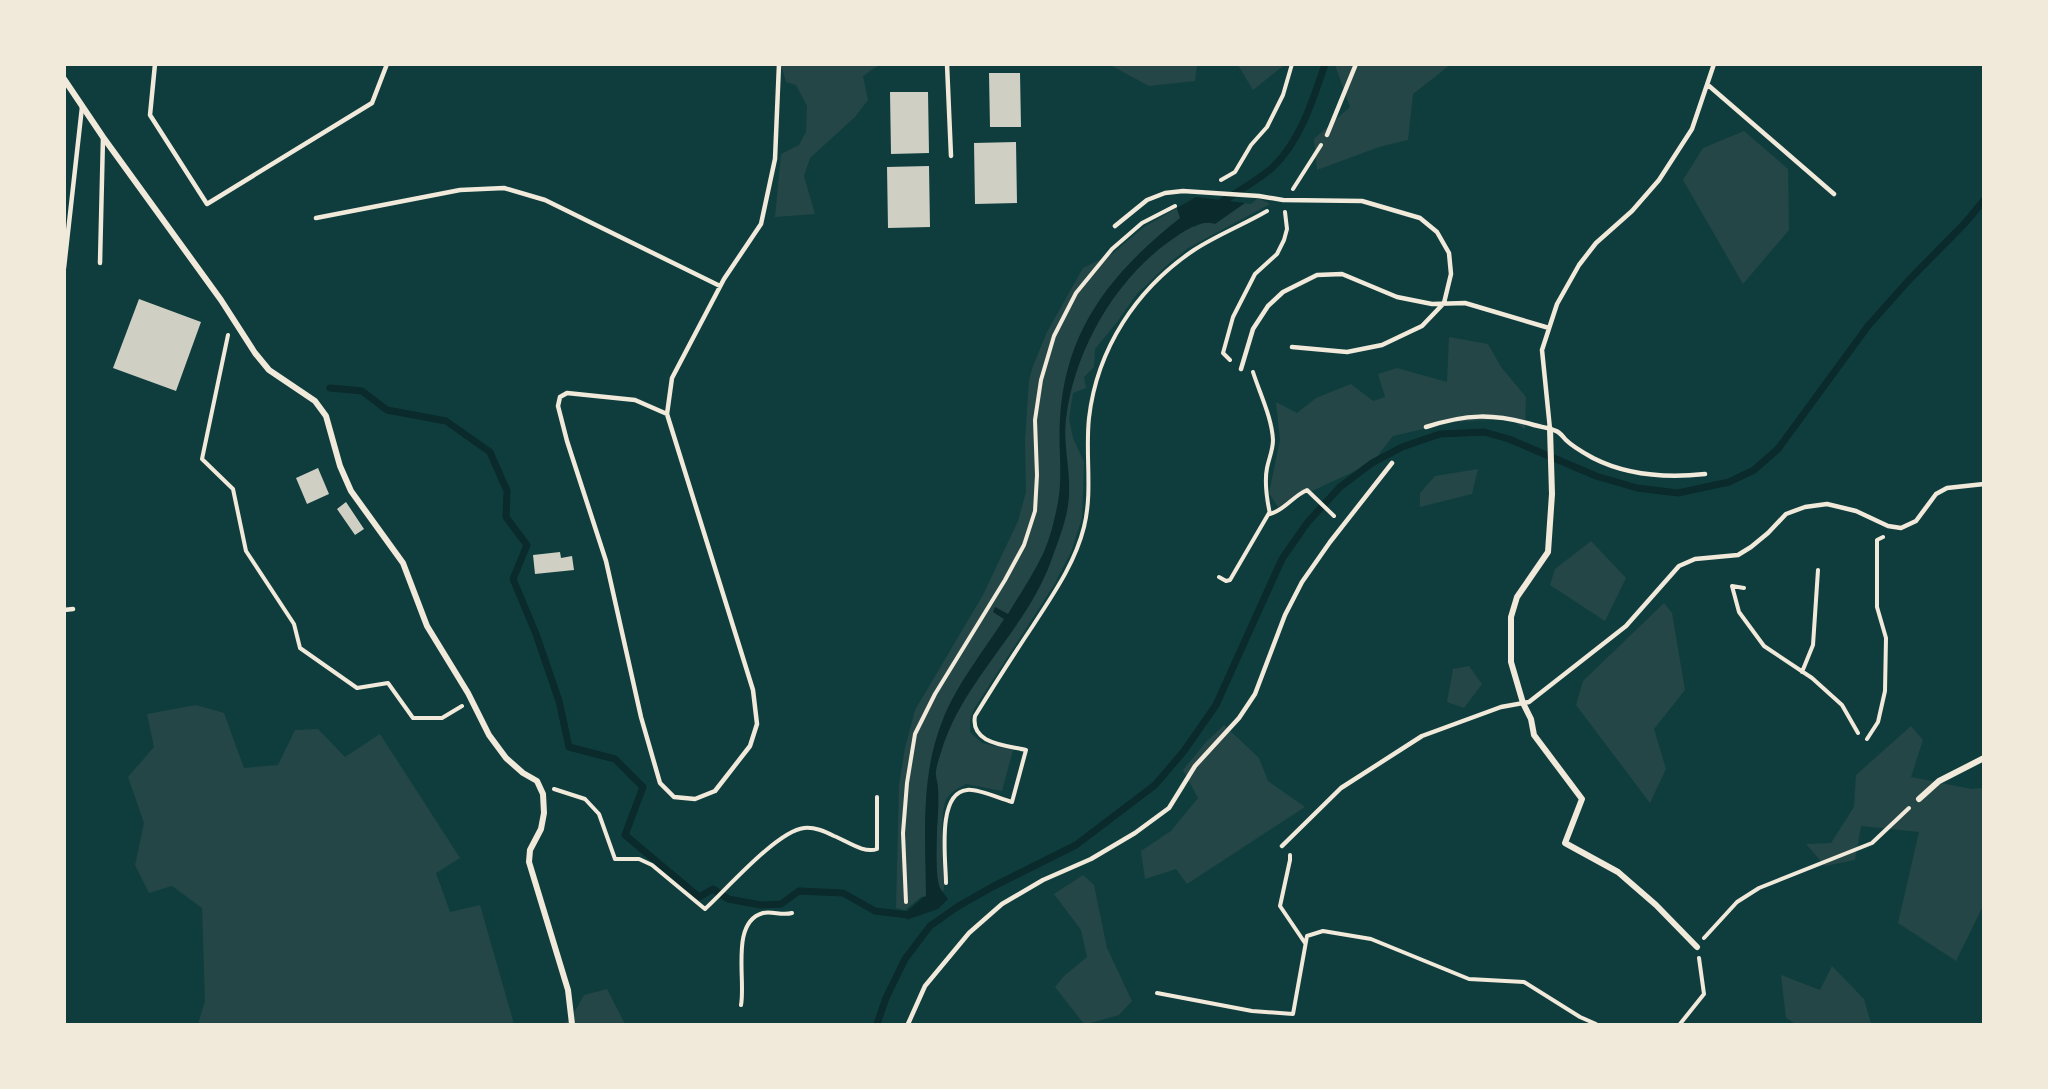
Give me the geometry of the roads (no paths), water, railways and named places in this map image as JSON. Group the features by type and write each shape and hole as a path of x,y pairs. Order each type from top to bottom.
{"street":[{"path":"64,79 232,316 255,353 269,370 315,400 326,416 340,466 351,491 403,562 427,626 472,700 489,735 506,758 538,784 543,794 544,813 541,829 530,850 529,862 568,990 572,1024"},
{"path":"1550,433 1552,494 1548,552 1518,597 1511,617 1511,662 1523,703 1531,719 1534,735 1582,799 1565,843 1618,872 1656,905 1697,946"},
{"path":"1918,799 1939,781 1983,758"}],"lane":[{"path":"154,64 150,115 207,204 372,103 387,64"},
{"path":"667,414 635,400 567,393 560,397 558,406 606,561 641,717 660,783 674,797 695,799 715,790 750,746 757,724 753,690 667,414 672,378 720,286 761,224 775,159 779,64"},
{"path":"947,64 951,156"},
{"path":"1327,135 1356,64"},
{"path":"1550,433 1542,350 1557,304 1579,265 1596,243 1632,211 1659,180 1692,129 1714,64"},
{"path":"1708,85 1834,194"},
{"path":"64,268 82,105"},
{"path":"100,263 103,137"},
{"path":"316,218 450,192 504,188 545,200 720,286"},
{"path":"1115,226 1147,200 1165,193 1183,191 1259,196 1283,200 1362,201 1420,218 1437,232 1449,253 1451,274 1444,303 1422,326 1382,345 1347,352 1292,347"},
{"path":"1240,369 1252,328 1268,306 1283,292 1317,275 1342,274 1397,297 1431,304 1465,303 1549,328"},
{"path":"1426,427 1451,418 1473,415 1508,417 1550,433 1557,431 1567,442 1594,458 1626,470 1678,477 1706,474"},
{"path":"908,1024 925,986 969,933 1002,904 1043,880 1091,859 1169,808 1195,766 1239,718 1255,694 1285,615 1302,582 1392,463"},
{"path":"1282,846 1341,788 1422,736 1501,706 1528,702 1626,626 1678,566 1695,559 1738,555 1768,533 1786,514 1805,507 1827,504 1856,510 1888,526 1901,528 1916,520 1936,494 1947,488 1983,484"},
{"path":"64,609 73,609"}],"waterway":[{"path":"1217,205 1259,178 1282,158 1304,120 1325,64"},
{"path":"877,1024 886,998 905,959 930,926 992,887 1076,845 1155,785 1184,751 1216,705 1282,559 1307,523 1340,487 1372,463 1402,447 1440,434 1484,432 1509,439 1596,476 1637,488 1678,493 1729,482 1754,470 1778,449 1868,326 1984,200"},
{"path":"330,388 362,391 387,410 446,421 490,452 507,491 506,517 527,545 513,579 536,634 559,701 569,747 615,759 643,787 625,835 699,897 713,889 728,899 761,905 781,904 799,891 843,893 875,911 908,915 925,900 931,900"}]}
